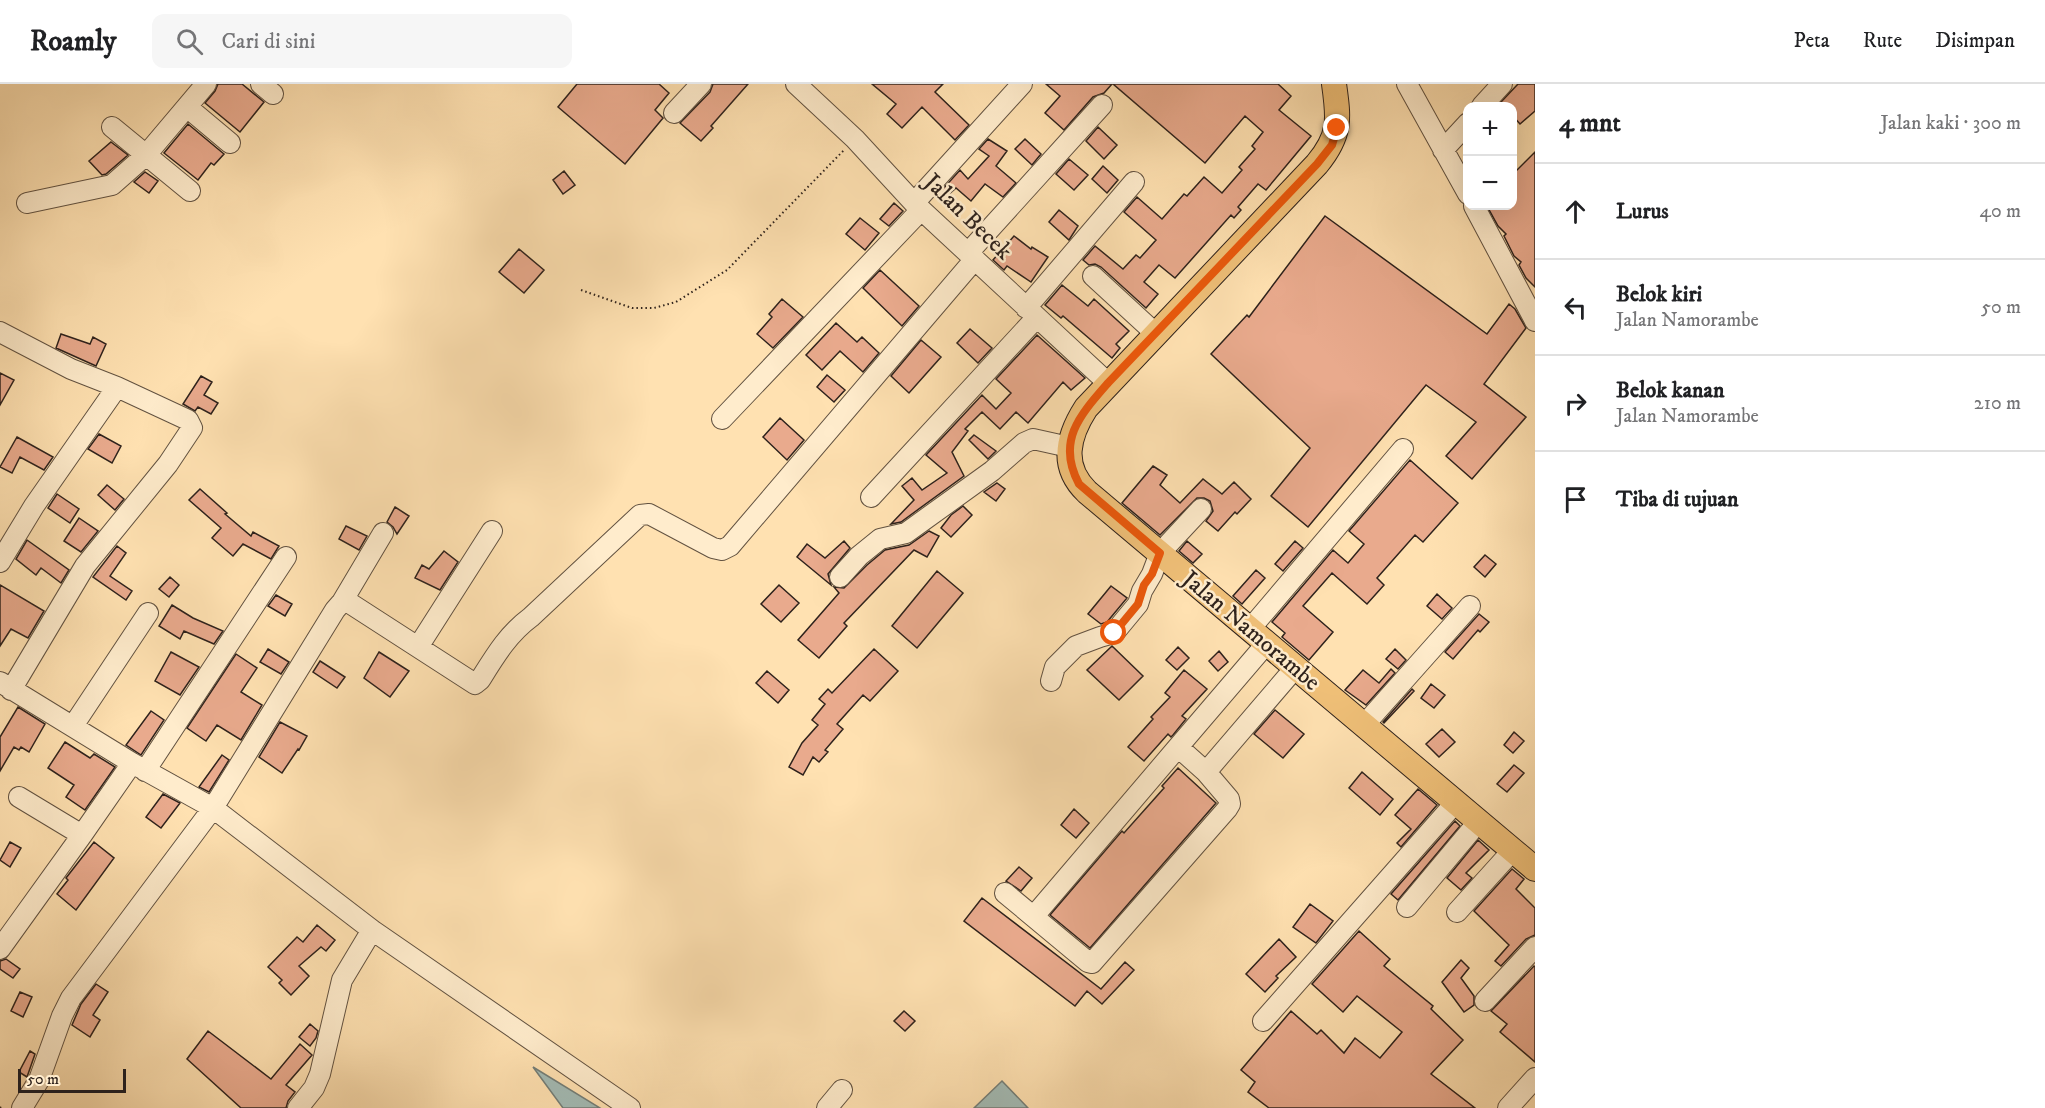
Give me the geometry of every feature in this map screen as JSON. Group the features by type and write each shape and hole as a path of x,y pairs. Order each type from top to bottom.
{"main road":[{"path":"1069,447 1076,423 1086,408 1325,155 1332,145 1337,128 1338,112 1334,84"},
{"name":"Jalan Namorambe","path":"1069,447 1072,470 1079,484 1535,869"}],"street":[{"path":"27,203 112,185 146,155 206,84"},
{"path":"674,113 701,84"},
{"name":"Jalan Becek","path":"796,84 855,139 918,207 1108,383"},
{"path":"722,419 918,207 1022,84"},
{"path":"1407,84 1463,187"},
{"path":"1486,102 1502,84"},
{"path":"342,602 348,602 475,684 480,681 503,642 516,628 531,617 640,514 649,514 713,548 722,550 730,546 971,256 1102,105"},
{"path":"187,107 230,143"},
{"path":"112,127 190,191"},
{"path":"1443,150 1463,128"},
{"path":"871,497 1032,312 1134,182"},
{"path":"1476,210 1534,318"},
{"path":"1094,276 1155,333"},
{"path":"0,332 71,369 117,387 188,420 192,428 168,464 85,566 6,686 138,767 213,808 372,930 630,1108"},
{"path":"0,562 34,506 117,387"},
{"path":"840,577 859,556 880,540 906,533 992,471 1024,443 1033,439 1069,447"},
{"path":"1034,916 1178,747 1258,636 1403,449"},
{"path":"1051,681 1055,667 1065,655 1086,642 1114,633 1133,611 1160,553 1201,509"},
{"path":"417,647 492,531"},
{"path":"22,1108 39,1080 62,1016 71,998 213,808 383,533"},
{"path":"0,949 82,835 138,767 286,557"},
{"path":"1365,724 1470,606"},
{"path":"73,726 148,613"},
{"path":"1206,772 1295,668"},
{"path":"1005,892 1088,962 1092,963 1097,959 1230,804 1229,799 1206,772 1178,747"},
{"path":"19,797 82,835"},
{"path":"1263,1021 1456,802"},
{"path":"1407,907 1479,821"},
{"path":"1457,912 1513,850"},
{"path":"298,1108 314,1088 320,1074 342,980 372,930"},
{"path":"1485,1001 1535,946"},
{"path":"1508,1108 1535,1078"},
{"path":"827,1108 842,1090"}],"path":[{"path":"581,290 632,308 654,308 676,302 727,270 855,139"}],"water":[{"path":"533,1067 600,1108 563,1108"},
{"path":"1002,1081 1028,1108 974,1108"}],"building":[{"path":"218,84 242,84 264,102 240,132 205,103"},
{"path":"577,84 659,84 669,93 655,110 663,118 625,164 558,107"},
{"path":"713,84 748,84 711,126 713,128 701,141 680,123 710,92"},
{"path":"872,84 943,84 935,92 969,125 955,140 922,107 902,128 887,114 896,104"},
{"path":"1046,84 1112,84 1104,93 1093,97 1064,130 1045,113 1060,96"},
{"path":"1113,84 1278,84 1291,96 1279,110 1311,136 1266,190 1258,184 1238,207 1241,210 1234,218 1231,215 1175,278 1159,265 1144,282 1158,294 1146,308 1101,267 1095,264 1089,265 1083,260 1095,246 1123,269 1136,255 1140,258 1156,240 1124,212 1137,197 1162,219 1184,194 1187,196 1204,177 1222,193 1242,170 1239,167 1255,149 1252,146 1263,132 1245,116 1205,163"},
{"path":"1518,84 1535,84 1535,111 1520,124 1517,121 1517,102 1501,102"},
{"path":"188,124 224,154 214,165 211,163 198,180 164,153"},
{"path":"1098,127 1117,145 1104,159 1086,141"},
{"path":"988,139 1007,151 996,166 1016,183 1003,197 985,184 971,201 956,188 947,196 942,190 960,170 968,179 989,156 979,149"},
{"path":"1025,139 1041,154 1032,165 1015,149"},
{"path":"111,142 128,155 102,175 89,161"},
{"path":"1535,152 1535,287 1526,278 1519,265 1521,262 1514,256 1504,236 1506,234 1498,226 1489,210 1517,210 1517,170"},
{"path":"1069,159 1088,175 1074,190 1056,174"},
{"path":"1103,166 1118,180 1107,193 1092,179"},
{"path":"564,171 575,185 563,194 553,180"},
{"path":"145,172 158,181 149,193 134,182"},
{"path":"894,203 903,211 889,226 880,219"},
{"path":"1059,210 1078,226 1069,240 1049,222"},
{"path":"1325,216 1487,334 1509,304 1515,309 1526,328 1484,384 1526,417 1472,479 1446,456 1476,422 1426,385 1308,527 1271,496 1310,448 1211,354 1247,315 1249,317"},
{"path":"860,218 879,233 865,250 846,234"},
{"path":"1014,236 1031,249 1032,247 1048,257 1031,282 1007,266 1004,270 993,260"},
{"path":"519,249 544,270 524,293 499,272"},
{"path":"880,270 919,306 902,326 863,288"},
{"path":"1062,285 1088,306 1094,299 1129,331 1116,344 1120,348 1112,358 1063,316 1061,318 1045,305"},
{"path":"782,299 803,317 773,348 757,334 772,317 769,314"},
{"path":"836,323 857,342 862,337 879,353 863,372 840,351 822,370 806,355"},
{"path":"970,329 992,348 978,363 957,343"},
{"path":"61,334 90,344 93,337 106,344 96,366 56,348"},
{"path":"1037,335 1085,378 1071,390 1063,382 1028,423 1016,412 1000,429 982,412 965,429 968,431 952,452 964,476 901,522 891,524 914,500 902,486 912,478 922,490 947,473 926,455 982,395 996,409 1011,393 996,379"},
{"path":"921,340 941,357 909,393 891,376"},
{"path":"0,373 14,380 0,405"},
{"path":"827,375 845,390 834,402 817,387"},
{"path":"201,376 212,382 204,395 218,403 211,414 198,407 195,411 183,404"},
{"path":"780,418 804,440 787,460 763,437"},
{"path":"99,434 121,446 112,463 88,449"},
{"path":"974,435 996,451 988,459 969,440"},
{"path":"17,437 53,457 44,470 20,457 12,473 0,467"},
{"path":"1410,460 1458,503 1423,542 1415,535 1377,578 1384,585 1367,604 1332,573 1303,606 1333,632 1309,660 1282,637 1285,633 1272,622 1333,550 1348,563 1364,544 1349,531"},
{"path":"1153,466 1167,475 1160,485 1180,503 1203,479 1222,494 1234,482 1251,499 1237,514 1235,512 1218,531 1206,521 1213,511 1210,501 1197,498 1160,535 1122,503"},
{"path":"997,483 1005,489 996,501 984,492"},
{"path":"107,485 124,499 115,510 98,495"},
{"path":"200,489 251,536 253,532 279,546 271,559 243,544 233,556 212,538 221,528 189,500"},
{"path":"57,494 79,509 70,523 48,508"},
{"path":"963,506 972,515 951,537 941,528 951,515"},
{"path":"395,507 409,516 397,534 387,522"},
{"path":"79,518 98,531 81,552 64,541"},
{"path":"346,526 367,536 359,550 339,539"},
{"path":"929,531 939,536 927,557 914,550 844,623 847,626 819,658 798,640 839,593 834,587 844,588 885,550 909,545"},
{"path":"27,540 69,570 61,583 41,568 36,575 16,559"},
{"path":"844,541 850,548 828,574 831,585 797,557 807,544 825,558"},
{"path":"1187,541 1202,554 1193,563 1179,551"},
{"path":"1295,541 1303,548 1283,571 1275,564"},
{"path":"117,546 126,553 110,576 132,591 126,600 93,577"},
{"path":"444,551 458,562 440,590 415,578 422,565 429,569"},
{"path":"1485,555 1496,564 1485,577 1474,567"},
{"path":"1256,570 1265,578 1242,604 1233,596"},
{"path":"937,571 963,593 917,648 892,626"},
{"path":"170,577 179,585 169,597 159,589"},
{"path":"0,585 44,611 28,638 11,629 0,646"},
{"path":"779,585 799,603 781,622 761,604"},
{"path":"1111,586 1127,598 1107,622 1101,624 1088,614"},
{"path":"1437,594 1452,608 1442,619 1427,606"},
{"path":"276,595 292,604 285,616 268,606"},
{"path":"172,605 193,618 223,631 214,644 184,631 180,639 159,626"},
{"path":"1479,614 1489,622 1480,632 1478,630 1453,659 1445,652"},
{"path":"1112,646 1143,676 1119,700 1087,670"},
{"path":"1178,647 1189,658 1177,670 1166,660"},
{"path":"268,649 289,662 281,674 260,662"},
{"path":"874,649 898,671 870,701 863,695 837,724 843,729 825,750 828,752 819,762 813,757 803,775 789,767 802,743 818,725 812,720 825,704 819,699 828,689 832,693"},
{"path":"1395,649 1406,660 1398,669 1386,659"},
{"path":"1219,651 1228,662 1218,671 1209,661"},
{"path":"171,652 199,667 180,695 155,681"},
{"path":"379,652 409,671 390,697 364,678"},
{"path":"236,654 257,668 241,692 262,705 241,740 217,725 206,741 187,728"},
{"path":"320,661 345,677 337,688 313,672"},
{"path":"1391,669 1395,673 1366,705 1345,690 1363,670 1379,683"},
{"path":"1184,670 1207,689 1182,716 1186,719 1173,735 1171,737 1168,734 1144,761 1128,747 1170,697 1165,693"},
{"path":"767,671 789,690 778,703 756,683"},
{"path":"1431,684 1445,695 1434,708 1421,698"},
{"path":"1412,689 1414,691 1384,723 1383,722"},
{"path":"18,707 45,724 29,752 21,747 19,750 14,747 0,771 0,737"},
{"path":"1275,710 1304,734 1283,758 1254,734"},
{"path":"151,711 164,720 141,755 126,745"},
{"path":"280,722 307,736 282,773 259,757"},
{"path":"1442,729 1455,742 1439,757 1426,744"},
{"path":"1514,732 1524,741 1513,753 1504,745"},
{"path":"65,742 90,758 94,754 115,767 85,810 66,797 74,785 48,768"},
{"path":"222,755 229,760 209,792 199,787"},
{"path":"1514,765 1524,773 1507,792 1497,784"},
{"path":"1178,768 1216,803 1090,948 1050,915 1122,831 1124,833 1164,788 1162,786"},
{"path":"1362,772 1393,799 1380,815 1349,788"},
{"path":"1418,789 1437,805 1401,847 1397,843 1411,829 1395,815"},
{"path":"163,794 180,803 161,828 146,817"},
{"path":"1074,809 1089,823 1076,838 1061,825"},
{"path":"1455,821 1460,826 1398,900 1391,894"},
{"path":"1478,840 1489,850 1466,873 1472,878 1461,890 1447,878"},
{"path":"10,842 21,848 10,867 0,860"},
{"path":"94,842 114,858 76,910 57,894 68,880 66,878"},
{"path":"1019,867 1032,878 1021,891 1006,881"},
{"path":"1512,869 1524,879 1516,889 1535,908 1535,935 1526,939 1501,966 1495,961 1509,945 1474,911"},
{"path":"982,898 1101,989 1125,962 1134,970 1102,1004 1087,991 1075,1006 964,921"},
{"path":"1310,904 1333,921 1316,943 1293,927"},
{"path":"317,925 335,940 326,951 321,947 299,966 309,976 291,995 279,983 282,980 268,967 297,937 303,942"},
{"path":"1359,931 1390,959 1384,966 1433,1006 1431,1009 1463,1040 1431,1074 1475,1108 1269,1108 1248,1092 1255,1082 1241,1070 1291,1011 1317,1034 1321,1030 1344,1053 1355,1038 1380,1058 1402,1032 1357,996 1343,1012 1312,984"},
{"path":"1279,939 1296,957 1276,976 1278,978 1265,992 1246,974"},
{"path":"6,959 20,969 13,978 0,969 0,961"},
{"path":"1461,960 1469,968 1461,978 1474,996 1474,1005 1464,1012 1442,982"},
{"path":"1534,966 1535,1062 1500,1032 1507,1024 1491,1011"},
{"path":"96,984 108,992 93,1015 100,1020 90,1037 72,1025 81,1004"},
{"path":"20,992 32,997 23,1017 11,1011"},
{"path":"904,1011 915,1021 905,1031 894,1021"},
{"path":"310,1024 318,1031 310,1046 299,1037"},
{"path":"208,1031 271,1079 300,1044 312,1055 286,1085 295,1092 286,1108 241,1108 187,1059"},
{"path":"30,1051 35,1054 27,1077 19,1072"}],"route":[{"path":"1114,633 1138,604 1144,585 1152,574 1160,553 1079,484 1072,470 1069,447 1076,423 1108,383 1325,155 1332,145 1337,128"}]}
